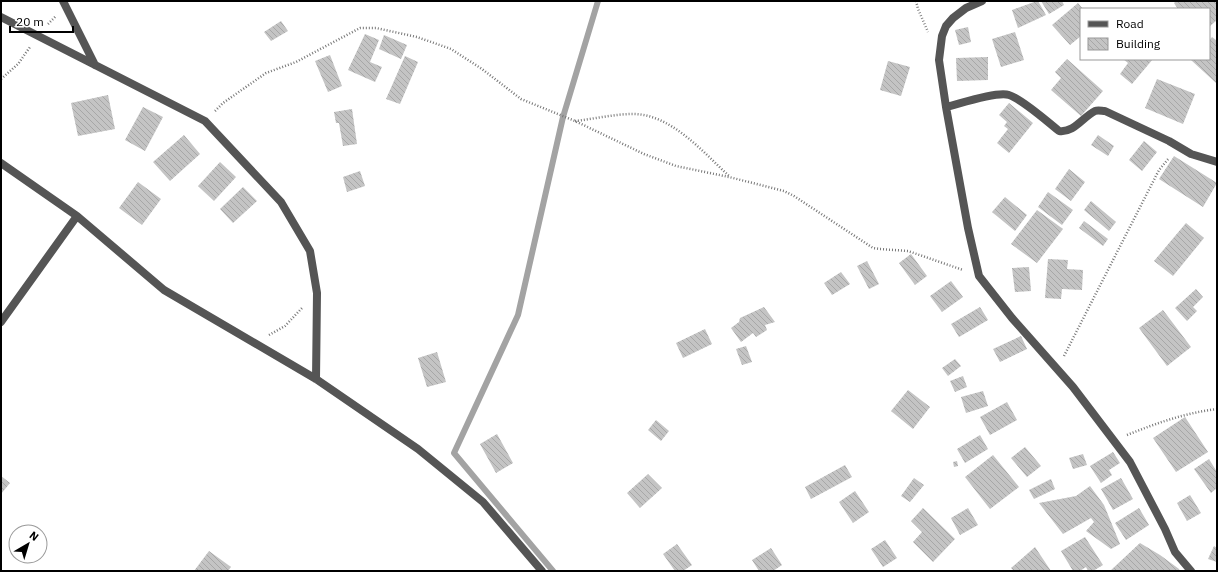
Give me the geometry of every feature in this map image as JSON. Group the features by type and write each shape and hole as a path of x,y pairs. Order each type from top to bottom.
{"street":[{"path":"982,1 966,8 953,18 946,26 942,36 939,60 968,228 979,276 1012,318 1058,368 1130,462 1165,529 1175,552 1191,571"},
{"path":"64,4 95,65"},
{"path":"1,17 39,35 205,121 281,202 310,251 317,293 316,380"},
{"path":"946,107 996,95 1008,94 1018,99 1059,131 1070,129 1096,111 1105,110 1178,146 1191,154 1217,162"},
{"path":"1,163 77,216 164,290 316,380 418,450 483,502 542,571"},
{"path":"1,322 77,216"}],"path":[{"path":"1,79 18,64 64,4"},
{"path":"205,121 223,103 266,73 296,62 360,28 376,28 417,37 451,49 482,69 521,99 575,121 644,154 676,166 774,188 789,194 874,248 908,251 979,276"},
{"path":"575,121 633,114 645,115 660,119 698,146 729,177"},
{"path":"1058,368 1159,170 1178,146"},
{"path":"254,342 285,326 317,293"},
{"path":"1113,440 1172,418 1217,409"}],"building":[{"path":"1037,1 1046,15 1018,28 1012,10"},
{"path":"1041,1 1062,1 1064,5 1049,14"},
{"path":"1176,1 1217,1 1217,20 1210,26 1210,8 1177,8 1174,3"},
{"path":"1078,3 1082,8 1080,8 1080,37 1070,45 1052,25"},
{"path":"281,21 288,31 271,41 264,32"},
{"path":"968,27 971,42 959,45 955,30"},
{"path":"1015,32 1024,60 1001,67 992,39"},
{"path":"365,34 379,40 370,62 382,67 375,82 348,70"},
{"path":"384,35 407,45 401,59 379,49"},
{"path":"1212,37 1217,41 1216,83 1191,60 1210,60 1210,40"},
{"path":"330,55 342,86 328,92 315,61"},
{"path":"405,56 418,62 400,104 386,99"},
{"path":"988,57 988,80 957,81 956,58"},
{"path":"1067,59 1103,91 1081,116 1051,90 1061,78 1055,72"},
{"path":"1124,60 1152,60 1132,84 1120,74 1128,63"},
{"path":"888,61 910,67 901,96 880,90"},
{"path":"1157,79 1195,94 1183,124 1145,108"},
{"path":"108,95 115,129 78,136 71,103"},
{"path":"1009,103 1033,123 1009,153 997,143 1008,129 1004,126 1007,122 999,115"},
{"path":"143,107 163,117 145,151 125,140"},
{"path":"352,109 357,144 343,146 339,123 336,123 334,112"},
{"path":"184,135 200,154 170,181 153,162"},
{"path":"1098,135 1114,146 1108,156 1091,145"},
{"path":"1144,141 1157,152 1142,171 1129,160"},
{"path":"1174,156 1217,183 1203,207 1159,179"},
{"path":"220,162 236,177 214,201 198,186"},
{"path":"1069,169 1085,182 1071,201 1055,189"},
{"path":"360,171 365,186 347,192 343,177"},
{"path":"138,182 161,199 142,225 119,208"},
{"path":"243,187 257,201 233,223 220,209"},
{"path":"1048,192 1073,210 1062,225 1038,207"},
{"path":"1005,197 1027,215 1015,231 992,212"},
{"path":"1091,201 1116,222 1109,231 1084,210"},
{"path":"1037,210 1063,229 1037,263 1011,244"},
{"path":"1084,221 1108,239 1103,246 1079,228"},
{"path":"1186,223 1204,238 1173,276 1154,261"},
{"path":"911,254 927,276 915,285 899,263"},
{"path":"1048,259 1068,260 1067,269 1083,270 1082,290 1062,289 1061,299 1045,298"},
{"path":"867,261 879,284 869,289 857,266"},
{"path":"1029,267 1031,291 1015,292 1012,268"},
{"path":"841,272 850,284 832,295 824,283"},
{"path":"951,281 963,297 942,312 930,296"},
{"path":"1196,289 1203,297 1193,307 1197,311 1187,321 1175,308"},
{"path":"764,307 775,322 765,325 767,330 756,337 753,333 741,342 731,328 739,322 740,318"},
{"path":"980,307 988,320 959,337 951,324"},
{"path":"1163,310 1191,347 1167,366 1139,328"},
{"path":"705,329 712,344 683,358 676,343"},
{"path":"1021,336 1027,349 1000,362 993,349"},
{"path":"746,346 752,362 742,365 736,349"},
{"path":"437,352 446,382 427,387 418,358"},
{"path":"955,359 961,366 948,376 942,368"},
{"path":"963,376 967,387 955,392 950,381"},
{"path":"908,390 930,407 913,429 891,411"},
{"path":"983,391 988,406 966,413 961,397"},
{"path":"1007,402 1017,420 990,435 980,417"},
{"path":"1185,417 1208,452 1176,472 1153,438"},
{"path":"656,420 669,431 661,441 648,430"},
{"path":"497,434 513,463 496,473 480,444"},
{"path":"980,435 988,449 965,463 957,449"},
{"path":"1025,447 1041,466 1027,477 1011,458"},
{"path":"1113,452 1120,463 1109,470 1112,475 1101,483 1090,466"},
{"path":"1083,454 1087,465 1073,469 1069,458"},
{"path":"993,455 1019,487 990,509 965,477"},
{"path":"1209,459 1217,472 1217,488 1211,493 1194,469"},
{"path":"957,461 958,466 954,467 953,462"},
{"path":"845,465 852,477 811,499 805,487"},
{"path":"648,474 662,488 640,508 627,493"},
{"path":"1,476 10,483 1,494"},
{"path":"914,478 924,485 910,502 901,496"},
{"path":"1121,478 1133,499 1113,510 1101,489"},
{"path":"1051,479 1055,489 1034,499 1029,490"},
{"path":"1090,486 1104,505 1120,544 1111,549 1086,531 1094,522 1091,518 1063,534 1039,503 1076,496"},
{"path":"855,491 869,512 853,523 839,502"},
{"path":"1190,495 1201,513 1187,521 1177,503"},
{"path":"923,508 955,539 933,562 913,542 922,532 911,521"},
{"path":"968,508 978,525 960,535 951,518"},
{"path":"1139,508 1149,525 1126,540 1115,523"},
{"path":"1085,537 1103,565 1093,571 1088,571 1086,567 1080,571 1073,571 1061,551"},
{"path":"885,540 897,558 883,567 871,549"},
{"path":"1140,543 1160,555 1180,571 1110,571"},
{"path":"677,544 692,565 683,571 675,571 663,554"},
{"path":"1214,546 1217,548 1217,562 1208,559"},
{"path":"1035,547 1051,571 1014,571 1011,568"},
{"path":"771,548 782,565 773,571 759,571 752,560"},
{"path":"209,551 231,567 228,571 194,571"}],"waterway":[{"path":"553,571 454,453 518,315 563,117 598,1"}]}
